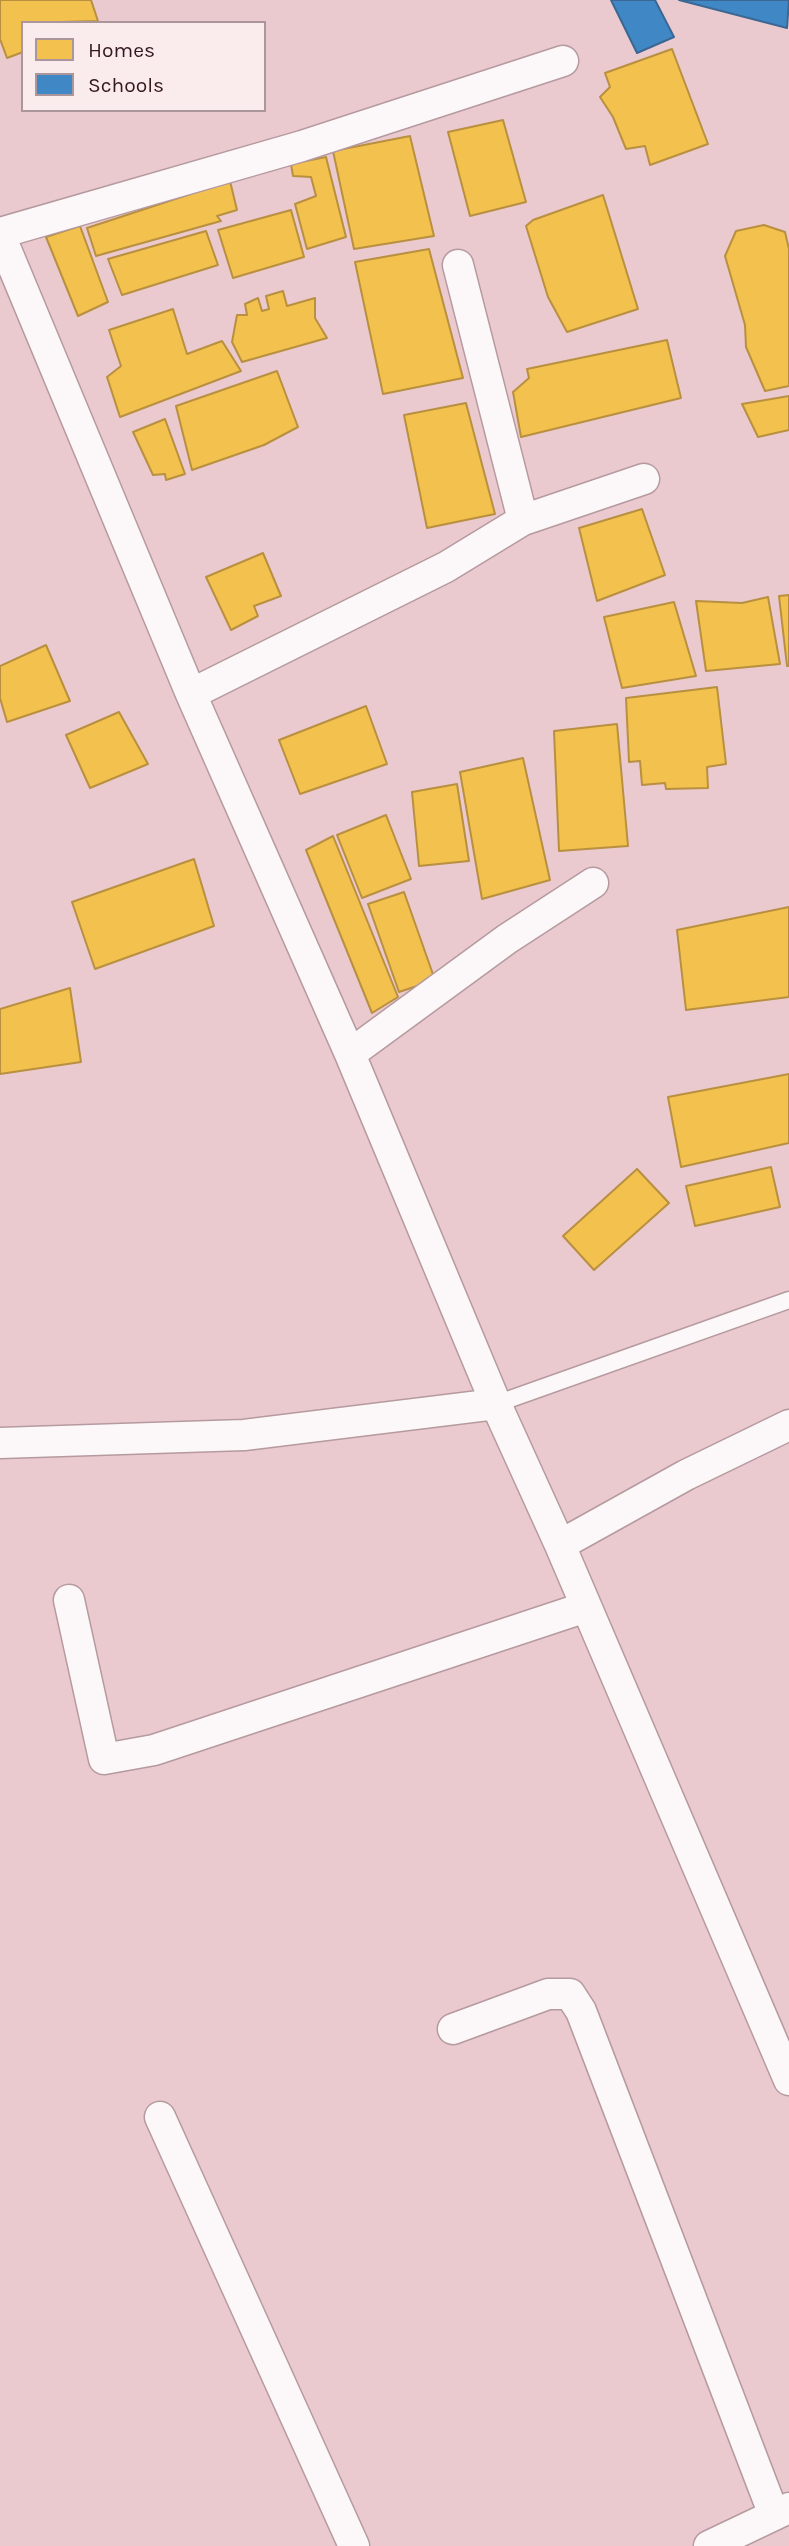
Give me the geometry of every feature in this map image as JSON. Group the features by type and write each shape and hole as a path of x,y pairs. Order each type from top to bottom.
{"street":[{"path":"563,61 302,146 0,234 191,694 350,1055 496,1404 560,1545 789,2080"},
{"path":"458,265 523,520"},
{"path":"191,694 446,567 523,520 644,479"},
{"path":"350,1055 507,939 593,883"},
{"path":"0,1443 244,1435 496,1404"},
{"path":"560,1545 686,1475 789,1425"},
{"path":"69,1600 104,1759 154,1749 586,1607"},
{"path":"453,2029 548,1994 570,1994 581,2011 781,2511 709,2546"},
{"path":"160,2118 326,2479 354,2546"}],"lane":[{"path":"496,1404 789,1300"}],"building: Homes":[{"path":"0,0 91,0 98,21 21,21 21,53 7,58 0,39"},
{"path":"672,49 708,144 650,165 645,146 626,149 613,117 600,97 610,87 605,73"},
{"path":"503,120 526,202 470,216 448,132"},
{"path":"410,136 434,236 354,249 333,151"},
{"path":"326,157 346,237 307,249 295,204 316,196 311,177 293,176 291,164"},
{"path":"230,181 237,210 217,216 221,221 96,256 87,228"},
{"path":"603,195 638,309 567,332 548,297 526,226 533,220"},
{"path":"291,210 304,257 233,278 218,230"},
{"path":"764,225 785,232 789,249 789,386 765,391 746,347 745,325 725,256 736,231"},
{"path":"80,226 108,302 78,316 46,237"},
{"path":"206,231 218,265 122,295 108,259"},
{"path":"429,249 463,378 383,394 355,262"},
{"path":"283,291 287,306 315,298 315,318 327,338 242,362 232,342 237,315 247,315 245,304 258,298 262,311 269,309 266,296"},
{"path":"173,309 187,354 222,341 241,371 120,417 107,377 121,366 109,330"},
{"path":"667,340 681,398 521,437 513,392 529,378 527,369"},
{"path":"277,371 298,427 264,445 192,470 176,406"},
{"path":"789,396 789,430 758,437 742,404"},
{"path":"466,403 495,514 427,528 404,415"},
{"path":"165,419 185,474 166,480 165,474 153,475 133,432"},
{"path":"642,509 665,575 597,601 579,528"},
{"path":"263,553 281,596 254,606 258,616 231,630 206,577"},
{"path":"789,595 789,666 787,666 779,596"},
{"path":"768,597 780,664 706,671 696,601 742,603"},
{"path":"674,602 696,676 622,688 604,617"},
{"path":"46,645 70,701 7,722 0,698 0,666"},
{"path":"717,687 726,764 707,767 708,788 666,789 665,783 642,785 640,761 629,762 626,698"},
{"path":"366,706 387,764 300,794 279,740"},
{"path":"119,712 148,764 90,788 66,735"},
{"path":"617,724 628,846 559,851 554,731"},
{"path":"523,758 550,880 482,899 460,772"},
{"path":"457,784 469,861 419,866 412,792"},
{"path":"386,815 411,879 362,898 337,835"},
{"path":"333,836 398,997 372,1013 306,850"},
{"path":"194,859 214,926 95,969 72,902"},
{"path":"404,892 435,980 399,992 368,904"},
{"path":"789,907 789,997 686,1010 677,930"},
{"path":"70,988 81,1062 0,1074 0,1009"},
{"path":"789,1074 789,1143 681,1167 668,1097"},
{"path":"771,1167 780,1207 695,1226 686,1186"},
{"path":"637,1169 669,1203 594,1270 563,1236"}],"building: Schools":[{"path":"611,0 655,0 674,37 637,53"},
{"path":"679,0 789,0 787,28"}]}
